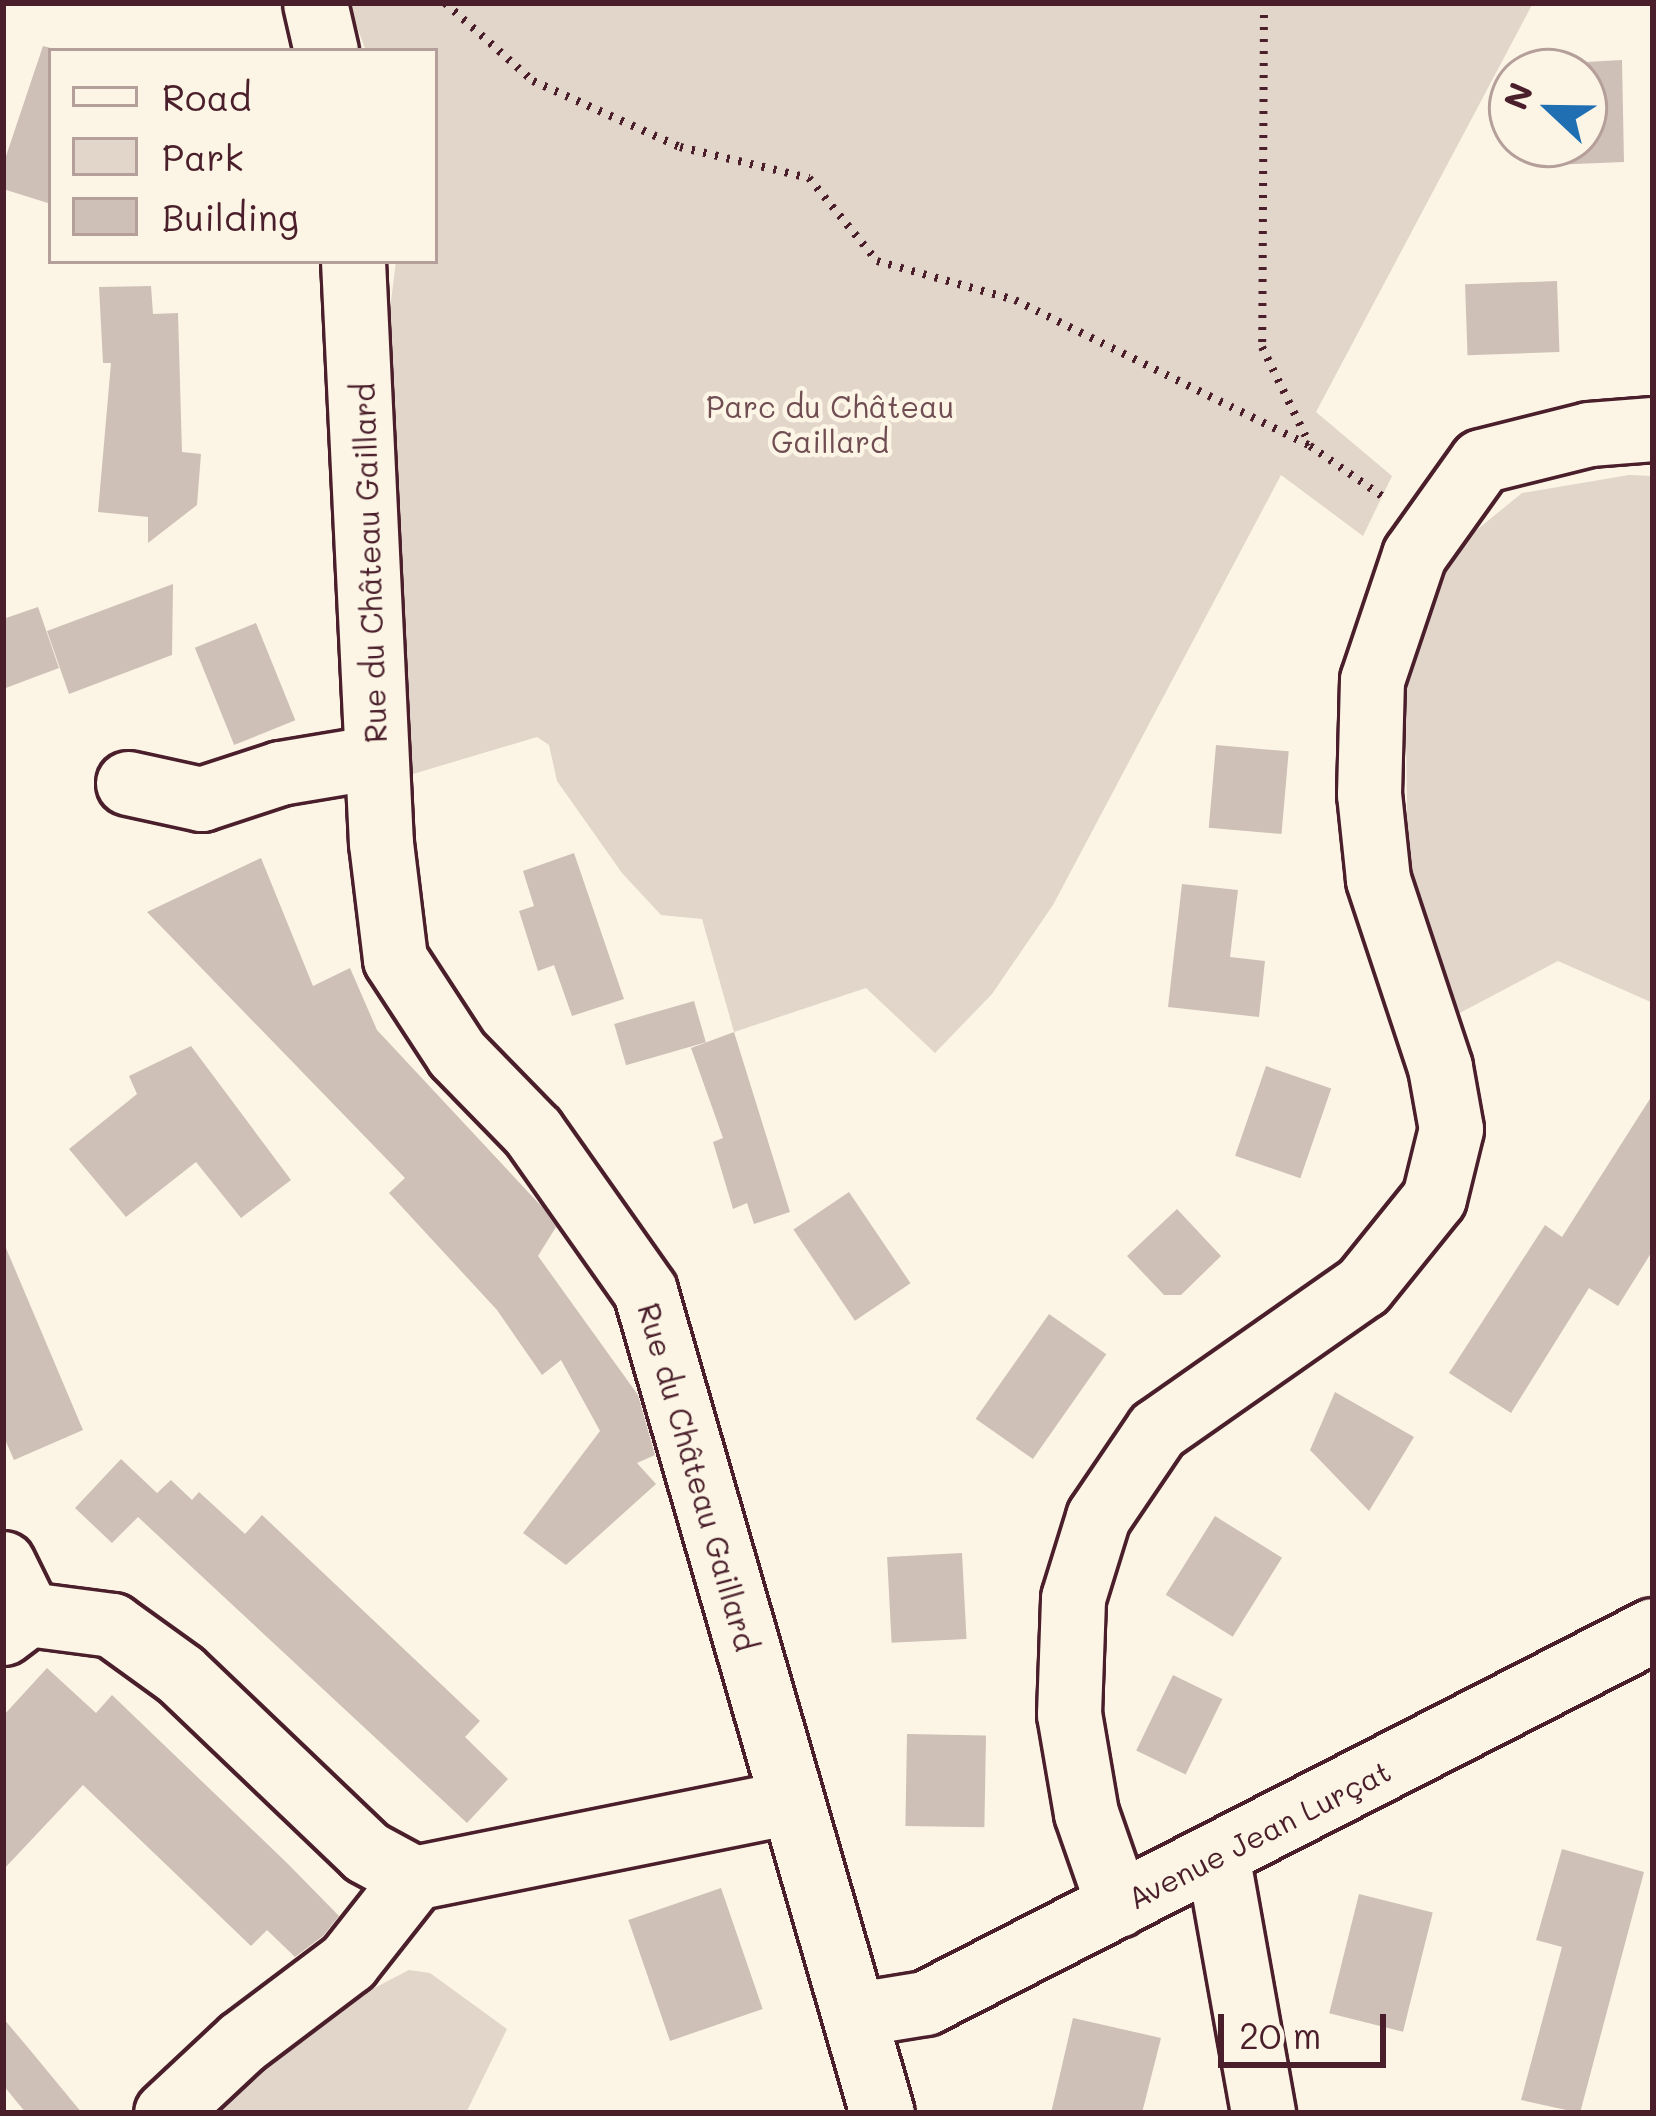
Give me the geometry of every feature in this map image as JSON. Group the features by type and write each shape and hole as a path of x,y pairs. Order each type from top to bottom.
{"street":[{"path":"315,3 325,48"},
{"name":"Rue du Château Gaillard","path":"353,264 376,757 395,959 457,1054 533,1132 645,1291 787,1803 856,2014 882,2113"},
{"path":"1118,1905 1086,1813 1069,1714 1073,1598 1098,1516 1157,1430 1363,1286 1435,1198 1451,1129 1440,1066 1378,879 1370,794 1372,680 1414,555 1481,460 1589,434 1653,429"},
{"path":"128,783 201,800 280,773 376,757"},
{"path":"11,1603 112,1625 180,1674 366,1852 414,1878 787,1803"},
{"name":"Avenue Jean Lurçat","path":"856,2014 925,2003 1653,1630"},
{"path":"1217,1854 1263,2113"},
{"path":"166,2113 242,2042 348,1962 414,1878"}],"path":[{"path":"445,3 533,81 680,148 809,178 877,261 1015,300 1310,446 1430,532"},
{"path":"1264,3 1262,347 1310,446"}],"green space":[{"name":"Parc du Château Gaillard","path":"348,3 1533,3 1509,48 1488,48 1488,88 1316,412 1392,476 1363,536 1281,475 1053,905 992,994 935,1053 866,988 734,1032 702,919 661,915 622,873 557,781 549,745 537,737 386,782 371,461 396,264 438,264 438,48 365,48"},
{"path":"1629,475 1653,476 1653,1003 1558,961 1454,1016 1408,879 1405,665 1457,546 1522,493"},
{"path":"409,1970 430,1973 507,2029 466,2113 196,2113 303,2025"}],"building":[{"path":"43,46 51,48 48,203 3,189 3,165"},
{"path":"1622,60 1624,162 1608,163 1608,61"},
{"path":"1557,281 1559,352 1468,355 1465,284"},
{"path":"151,286 153,314 178,313 182,452 201,454 197,505 148,543 148,517 98,512 111,363 103,363 99,287"},
{"path":"173,584 172,655 69,694 47,631"},
{"path":"38,607 59,668 3,689 3,619"},
{"path":"256,623 295,720 234,745 195,648"},
{"path":"1216,745 1289,751 1281,834 1209,828"},
{"path":"574,853 624,999 572,1016 554,965 538,971 519,911 534,906 523,871"},
{"path":"261,858 313,986 350,968 377,1030 543,1208 556,1227 538,1256 638,1395 655,1455 637,1463 656,1484 566,1565 523,1533 600,1431 561,1360 542,1375 497,1310 389,1193 405,1178 147,912"},
{"path":"1182,884 1238,890 1230,957 1265,961 1259,1017 1168,1007"},
{"path":"694,1001 706,1042 626,1065 614,1024"},
{"path":"734,1032 790,1212 754,1224 747,1203 733,1209 713,1142 723,1138 691,1048"},
{"path":"191,1046 291,1180 241,1218 196,1162 126,1217 69,1149 137,1094 129,1076"},
{"path":"1266,1066 1331,1088 1300,1178 1235,1156"},
{"path":"1653,1094 1653,1250 1618,1306 1589,1288 1511,1413 1449,1373 1545,1225 1562,1237"},
{"path":"849,1192 911,1283 855,1321 793,1229"},
{"path":"1177,1209 1221,1256 1181,1295 1164,1295 1127,1256"},
{"path":"3,1241 83,1430 14,1460 3,1435"},
{"path":"1049,1314 1106,1354 1033,1459 976,1419"},
{"path":"1335,1392 1414,1437 1369,1511 1310,1450"},
{"path":"121,1459 157,1493 171,1480 192,1500 199,1492 245,1534 262,1515 480,1721 465,1737 508,1779 467,1823 138,1517 112,1543 75,1508"},
{"path":"1215,1516 1282,1558 1233,1637 1166,1595"},
{"path":"962,1553 967,1639 892,1643 887,1557"},
{"path":"47,1668 96,1713 112,1695 288,1864 339,1916 323,1936 295,1957 267,1930 251,1946 83,1785 3,1870 3,1716"},
{"path":"1173,1675 1222,1699 1186,1775 1136,1750"},
{"path":"907,1734 986,1735 984,1827 905,1826"},
{"path":"1562,1849 1644,1872 1580,2113 1521,2100 1562,1947 1536,1940"},
{"path":"721,1888 763,2009 670,2041 628,1920"},
{"path":"1359,1894 1433,1912 1403,2032 1329,2013"},
{"path":"3,2018 82,2113 26,2113 3,2085"},
{"path":"1073,2018 1161,2038 1142,2113 1051,2113"}]}
